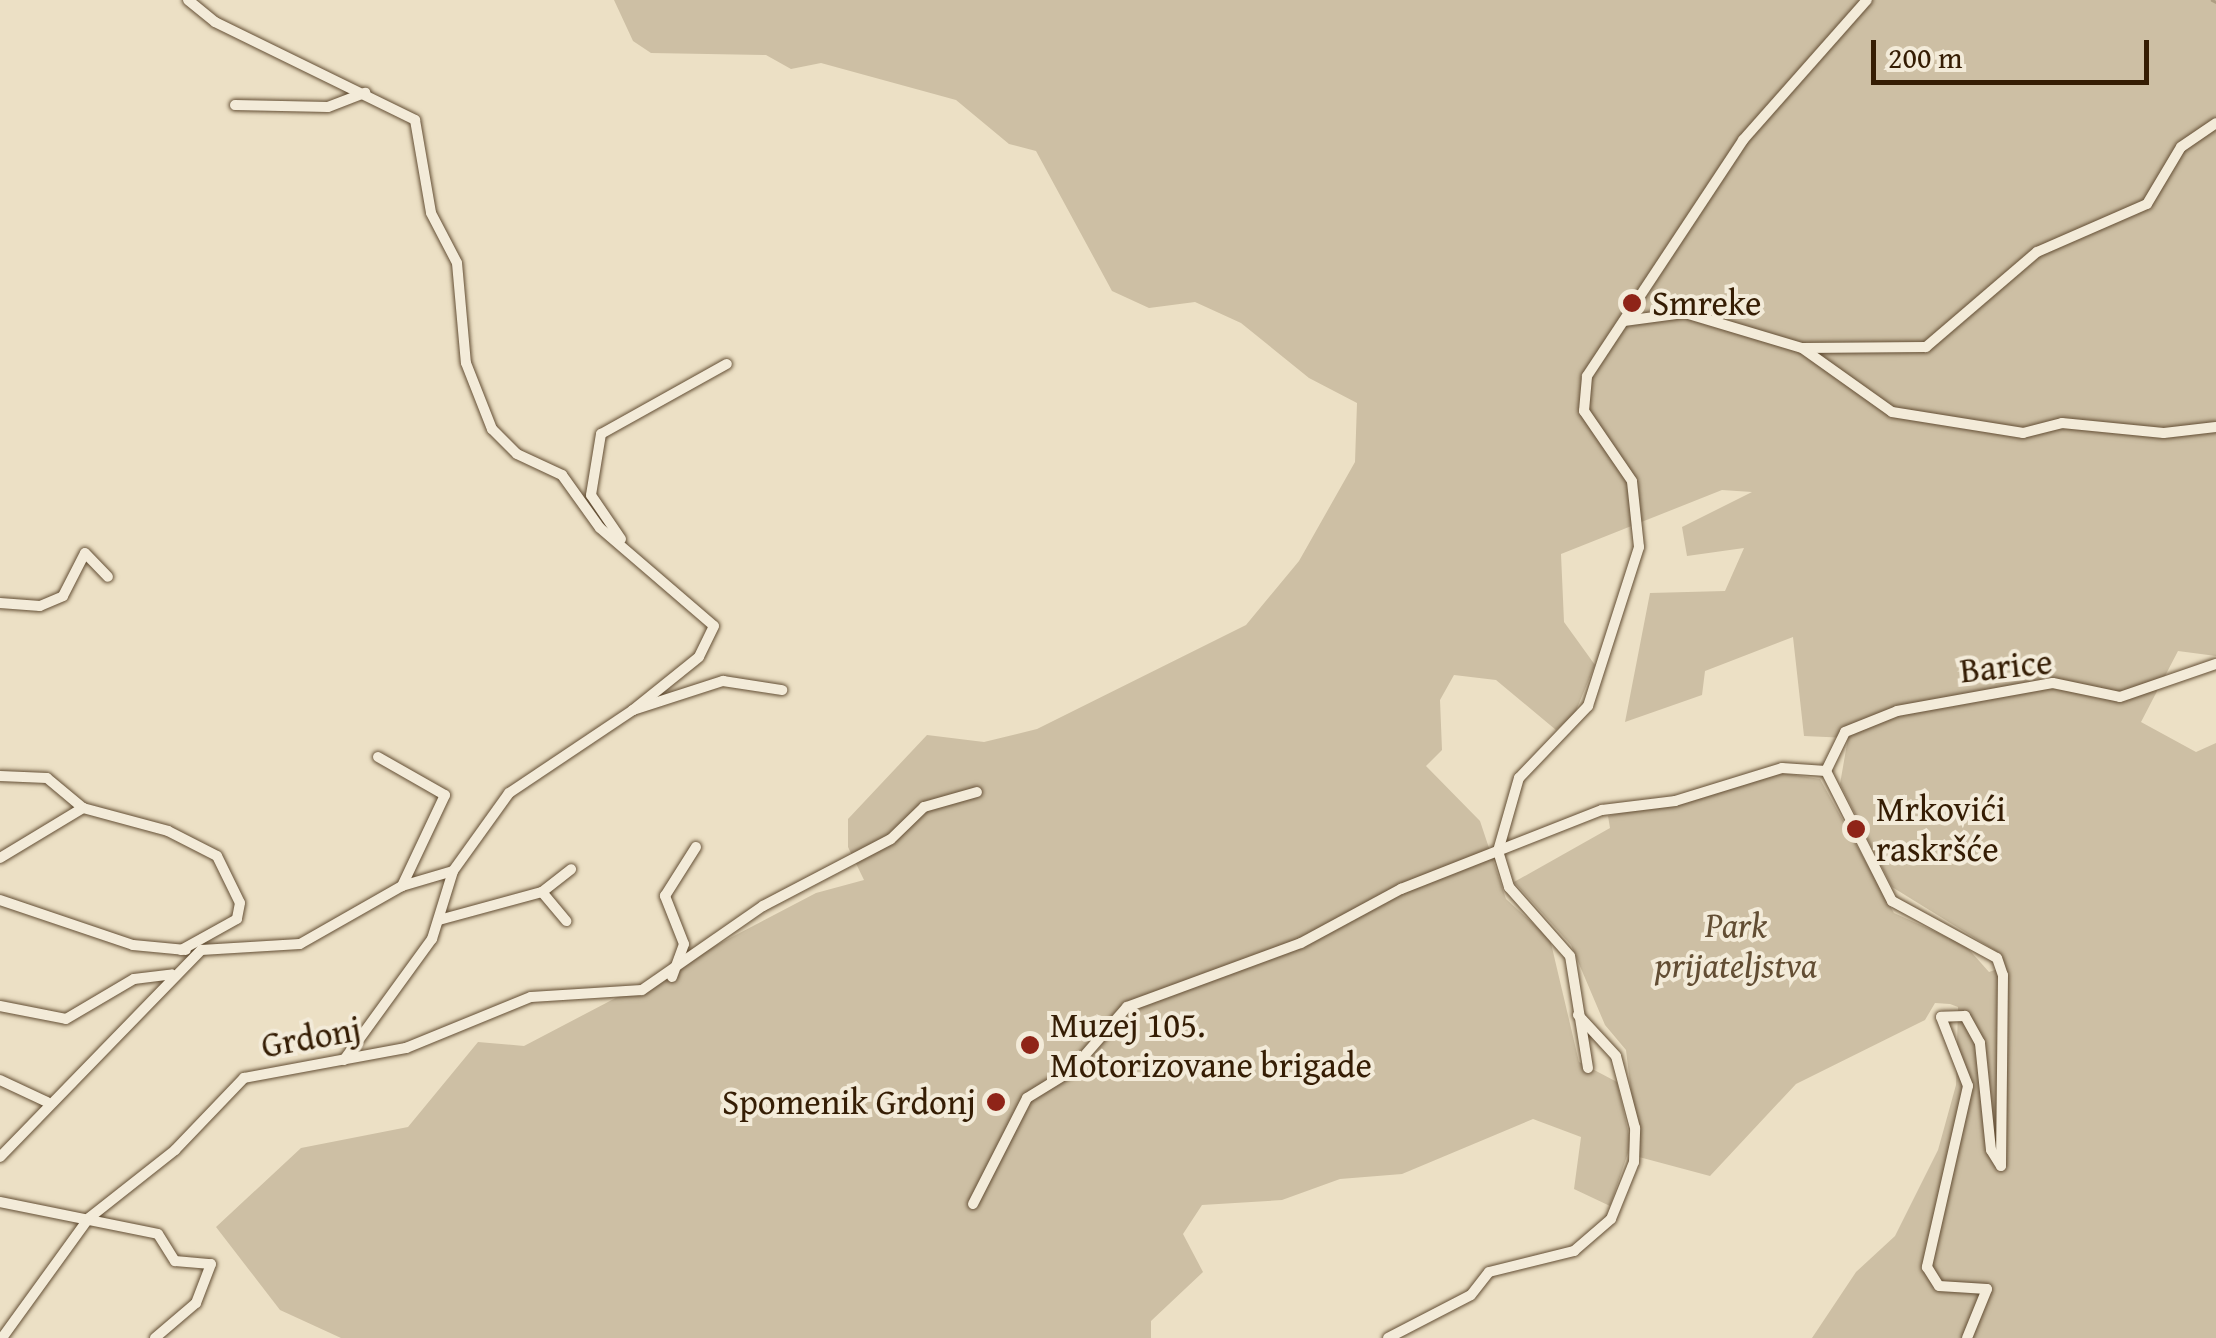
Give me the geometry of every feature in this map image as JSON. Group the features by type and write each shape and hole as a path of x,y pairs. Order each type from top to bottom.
{"street":[{"path":"188,0 214,22 365,93 417,123 430,214 457,263 466,363 492,430 517,454 562,475 600,528 621,539"},
{"path":"1588,1068 1570,956 1510,887 1498,851 1520,778 1588,706 1639,548 1632,481 1584,411 1587,376 1743,140 1867,0"},
{"path":"235,105 328,108 365,93"},
{"path":"1624,320 1685,313 1802,348 1926,347 2037,252 2147,204 2182,148 2216,123"},
{"path":"1802,348 1892,412 2023,433 2062,422 2164,434 2216,428"},
{"path":"343,1061 439,920 453,871 509,793 633,710 715,640 708,617 673,598 621,539 591,495 601,434 728,364"},
{"path":"0,603 40,606 63,596 85,552 108,576"},
{"name":"Barice","path":"1826,772 1846,732 1898,712 2052,684 2120,697 2216,664"},
{"path":"633,710 723,681 782,690"},
{"path":"378,758 444,795 402,886"},
{"path":"972,1204 1027,1098 1070,1070 1115,1014 1301,943 1498,851 1602,810 1675,801 1782,768 1826,772 1892,901 1998,958 2003,974 2001,1166 1991,1150 1980,1043 1964,1016 1941,1017 1968,1086 1928,1267 1939,1286 1988,1289 1968,1338"},
{"path":"0,776 47,778 84,808 168,831 225,866 237,919 181,950"},
{"path":"671,978 763,906 891,839 924,807 977,792"},
{"path":"0,858 84,808"},
{"path":"671,978 684,944 665,896 696,848"},
{"path":"439,920 542,892 571,869"},
{"path":"0,900 133,945 201,950 300,944 402,886 453,871"},
{"path":"542,892 566,921"},
{"path":"0,1157 47,1102 172,974 201,950"},
{"path":"0,1006 66,1019 134,979 172,974"},
{"name":"Grdonj","path":"2,1338 89,1218 185,1140 244,1078 406,1048 520,1000 642,990 671,978"},
{"path":"1388,1338 1470,1294 1490,1272 1574,1251 1611,1219 1634,1162 1635,1128 1616,1056 1578,1014"},
{"path":"0,1080 47,1102"},
{"path":"0,1202 89,1218 166,1238 180,1264 211,1264 196,1303 156,1338"}],"green space":[{"name":"Park prijateljstva","path":"614,0 2216,0 2216,656 2178,651 2141,722 2196,752 2216,743 2216,1338 1812,1338 1856,1272 1895,1236 1938,1150 1956,1085 1958,1007 1950,1004 1935,1003 1925,1020 1796,1084 1710,1176 1639,1157 1626,1050 1605,1025 1571,945 1514,882 1610,828 1608,816 1781,773 1820,779 1894,913 1965,945 1989,972 2004,967 1999,953 1892,887 1840,784 1848,738 1804,736 1793,637 1705,671 1702,695 1625,722 1650,593 1725,591 1744,548 1687,556 1682,527 1752,492 1722,490 1561,554 1564,622 1595,665 1575,713 1556,730 1496,680 1454,675 1440,700 1442,750 1426,766 1480,821 1506,899 1550,939 1579,1062 1617,1082 1631,1144 1610,1206 1574,1189 1581,1137 1533,1119 1402,1174 1340,1179 1282,1200 1202,1205 1183,1234 1203,1272 1151,1321 1151,1338 341,1338 280,1310 216,1227 301,1148 408,1127 478,1042 524,1046 816,893 864,880 848,847 848,819 927,735 984,742 1037,729 1246,625 1299,561 1355,462 1357,403 1309,378 1241,323 1195,302 1149,308 1112,291 1036,151 1009,144 956,100 821,63 791,69 766,55 651,53 633,41"}],"waterway":[{"path":"2212,0 2216,2"}],"place":[{"name":"Smreke","path":"1632,303"},
{"name":"Mrkovići raskršće","path":"1856,829"},
{"name":"Muzej 105. Motorizovane brigade","path":"1030,1045"},
{"name":"Spomenik Grdonj","path":"996,1102"}]}
